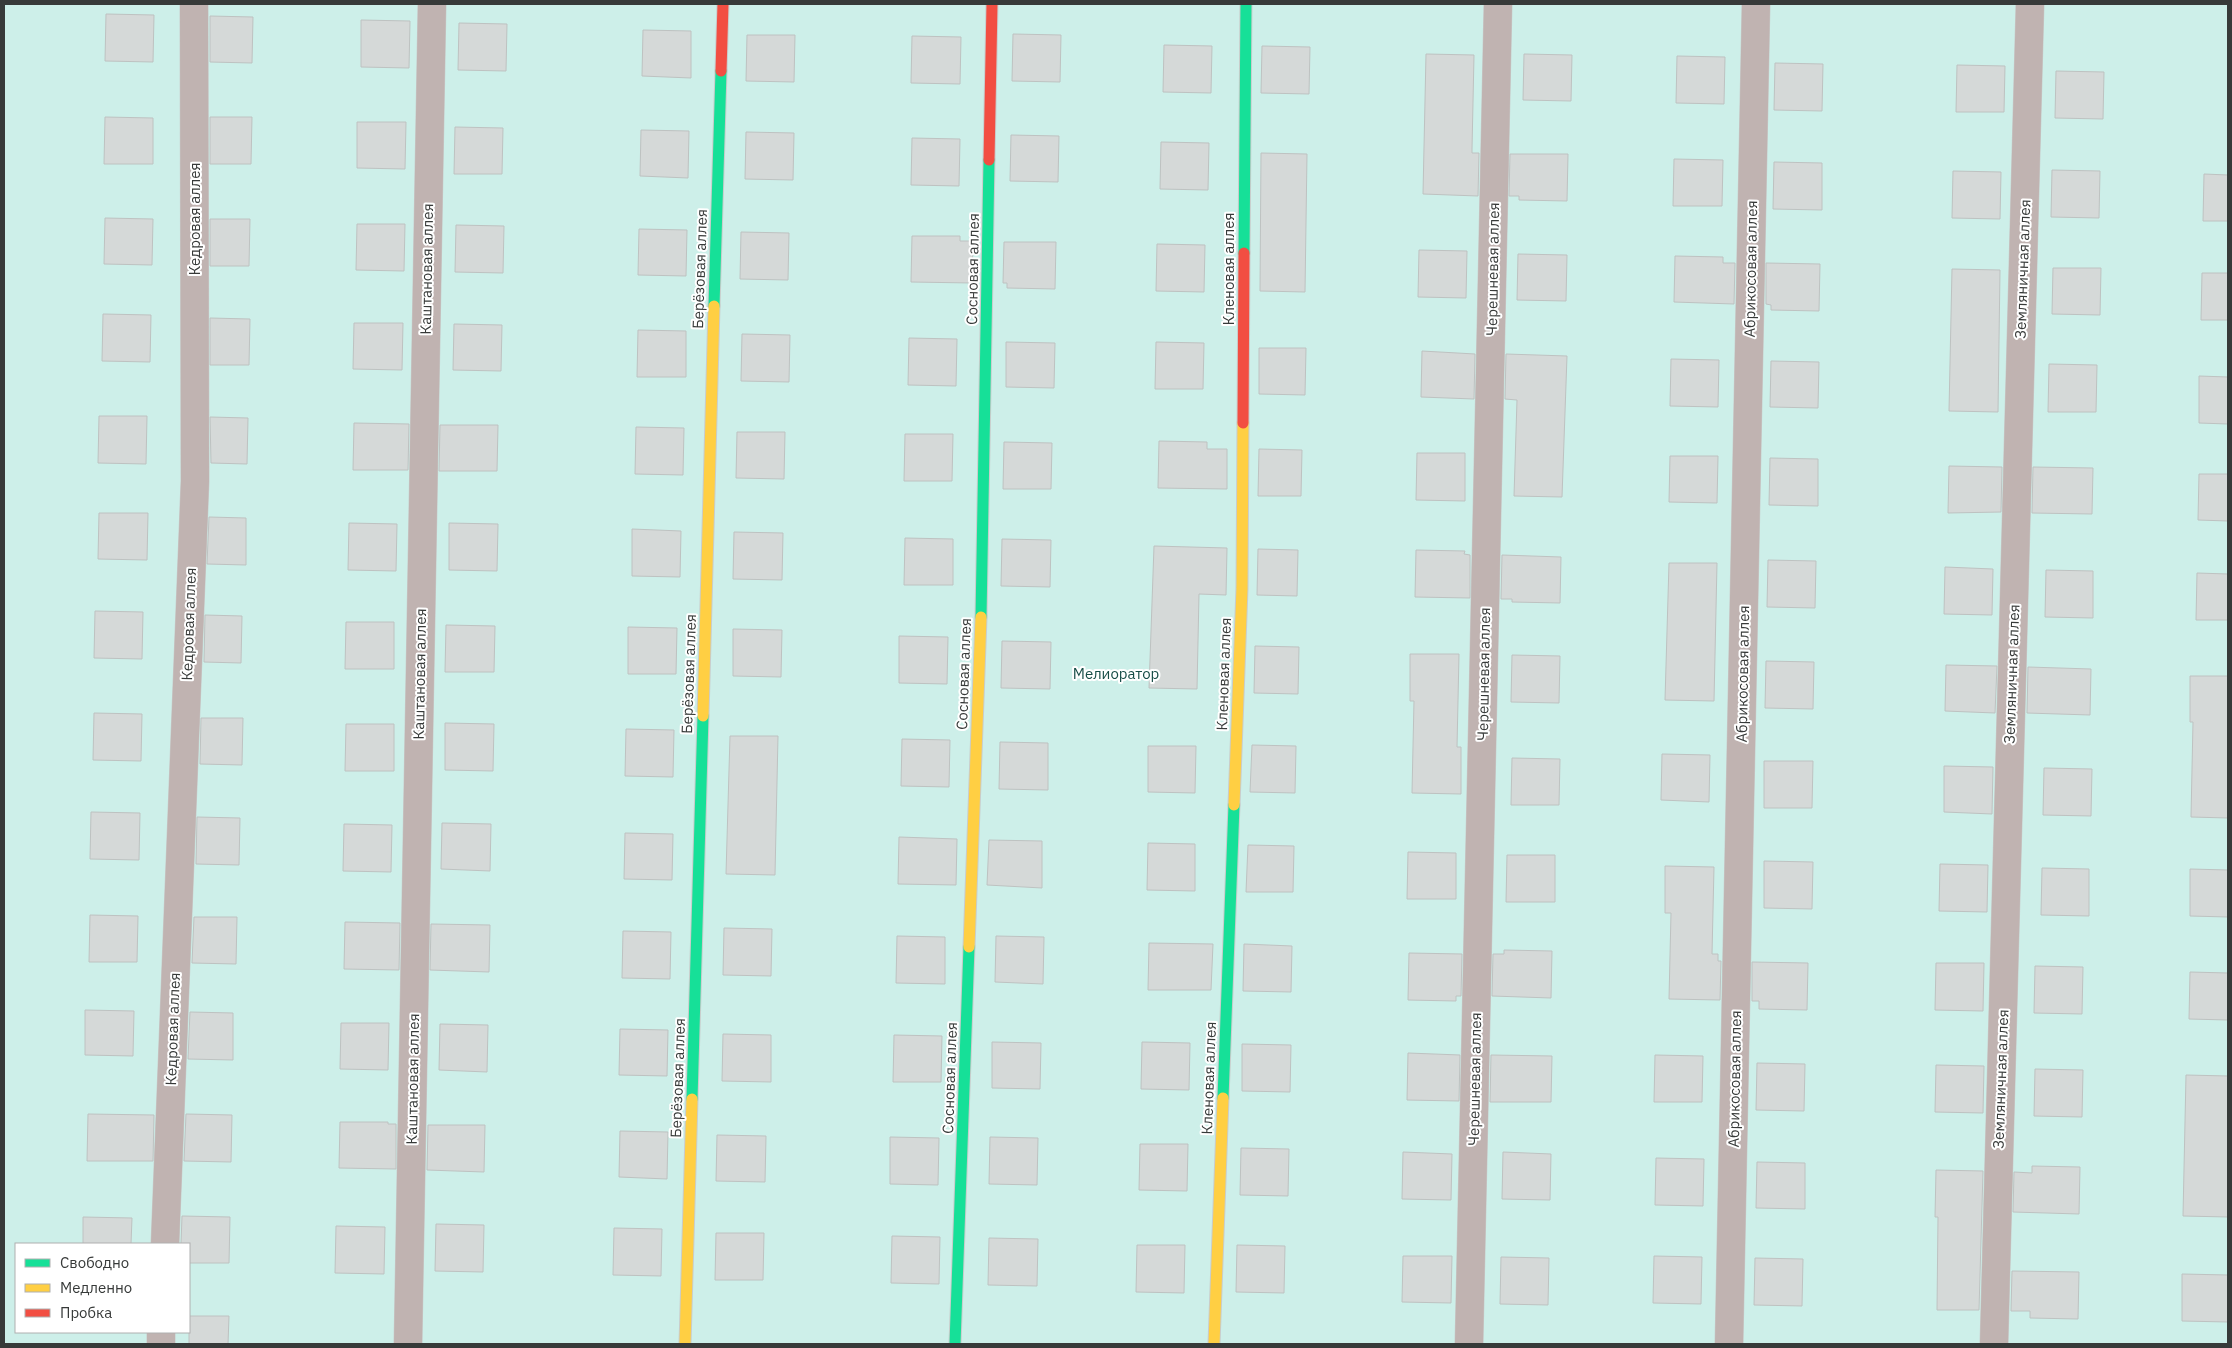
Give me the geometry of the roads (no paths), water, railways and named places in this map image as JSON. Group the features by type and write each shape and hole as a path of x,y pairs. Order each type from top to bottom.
{"street":[{"name":"Кедровая аллея","path":"165,1243 195,481 194,4"},
{"name":"Каштановая аллея","path":"408,1344 432,4"},
{"name":"Берёзовая аллея","path":"685,1344 723,4"},
{"name":"Сосновая аллея","path":"955,1344 983,563 992,4"},
{"name":"Кленовая аллея","path":"1214,1344 1242,588 1246,4"},
{"name":"Черешневая аллея","path":"1469,1344 1498,4"},
{"name":"Абрикосовая аллея","path":"1729,1344 1756,4"},
{"name":"Земляничная аллея","path":"1994,1344 2030,4"}],"park label":[{"name":"Мелиоратор","path":"1116,674"}]}
